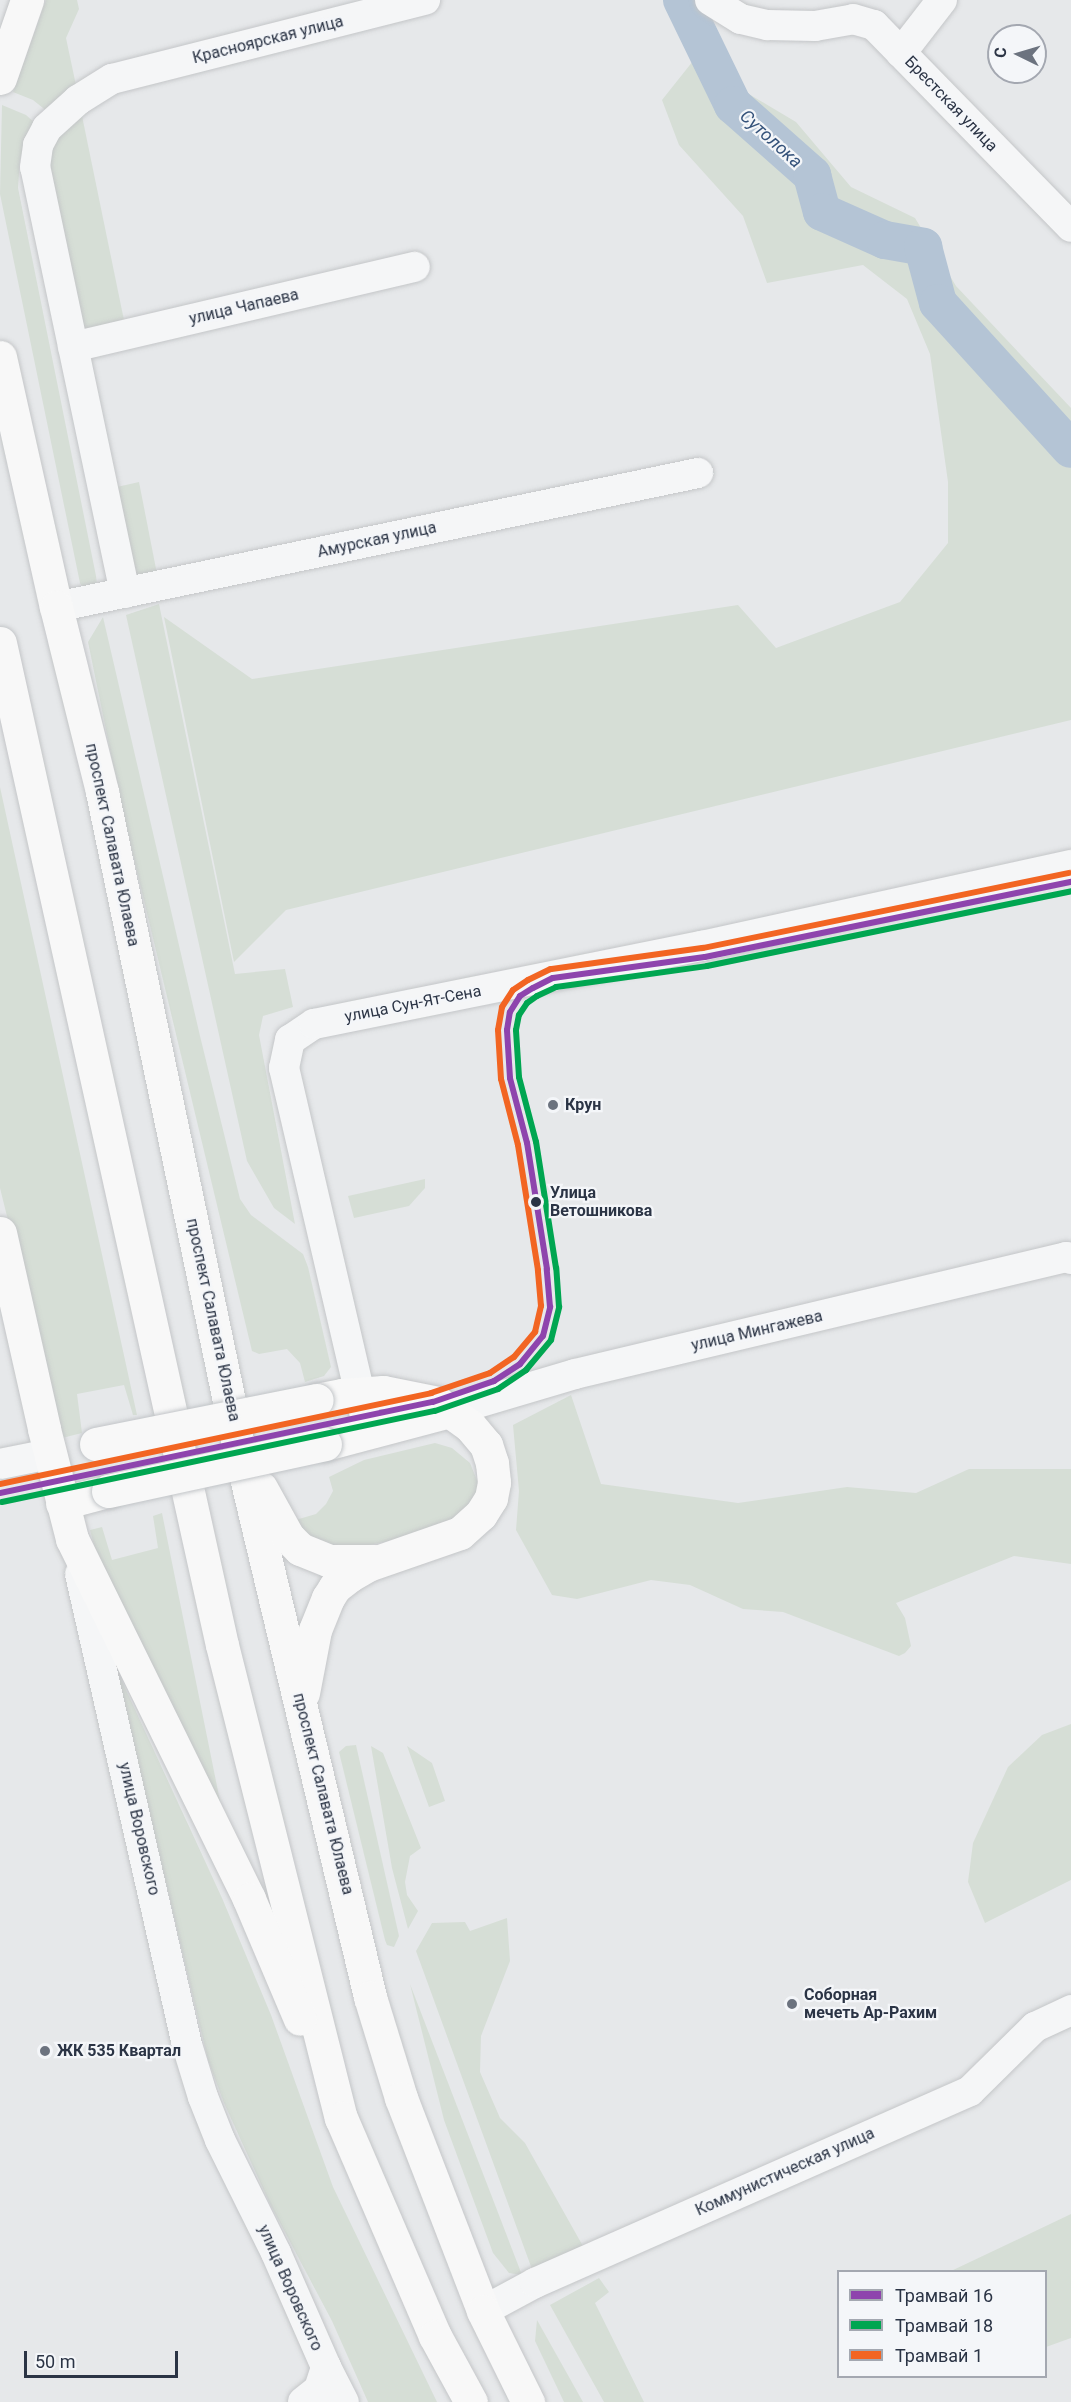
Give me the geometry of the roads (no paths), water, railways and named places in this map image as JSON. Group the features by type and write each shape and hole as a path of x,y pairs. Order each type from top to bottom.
{"main road":[{"path":"0,78 27,0"},
{"name":"проспект Салавата Юлаева","path":"0,357 56,607 105,804 238,1444 370,1997 401,2098 483,2311 528,2402"},
{"path":"0,643 222,1645 341,2118"},
{"name":"улица Воровского","path":"0,1233 50,1454 72,1539"},
{"path":"50,1454 361,1393 383,1392 416,1397 438,1404 470,1426 486,1445 492,1463 494,1482 491,1498 482,1514 460,1533 368,1565 349,1576 328,1598 315,1630 301,1704"},
{"path":"62,1503 325,1444 450,1411"},
{"path":"238,1444 278,1521 288,1537 300,1549 330,1561 390,1558"},
{"path":"72,1539 249,1899 435,2336 471,2402"}],"street":[{"name":"Красноярская улица","path":"125,593 34,166 46,128 78,100 112,79 425,0"},
{"name":"Брестская улица","path":"710,0 741,19 768,26 815,26 853,19 874,25 1071,227"},
{"path":"901,53 942,0"},
{"name":"улица Чапаева","path":"73,347 415,267"},
{"name":"Амурская улица","path":"56,607 698,473"},
{"name":"улица Сун-Ят-Сена","path":"369,1433 284,1068 290,1040 314,1024 702,946 1071,865"},
{"name":"улица Мингажева","path":"450,1411 575,1374 1069,1258"},
{"path":"0,1464 50,1454"},
{"name":"улица Воровского","path":"72,1539 188,2048 200,2088 220,2140 276,2253 326,2367 344,2402"},
{"name":"Коммунистическая улица","path":"483,2311 535,2283 970,2091 1035,2027 1071,2010"},
{"path":"303,2402 319,2389 326,2367"}],"waterway":[{"name":"Сутолока","path":"682,0 733,105 812,175 822,212 885,240 923,247 938,303 1071,449"}],"tram line":[{"name":"1","path":"0,1484 431,1393 490,1373 514,1357 535,1332 541,1306 538,1270 518,1145 501,1079 498,1030 502,1007 513,990 528,980 551,969 703,948 1069,873"},
{"name":"16","path":"0,1493 433,1402 494,1381 520,1364 543,1336 550,1307 547,1269 527,1143 510,1078 507,1030 510,1012 520,996 533,988 553,978 705,957 1071,882"},
{"name":"18","path":"2,1502 435,1411 498,1389 526,1370 551,1340 559,1307 556,1268 536,1142 519,1077 516,1030 519,1015 527,1003 537,996 556,987 707,966 1071,891"}],"place":[{"name":"Крун","path":"553,1105"},
{"name":"Улица Ветошникова","path":"536,1202"},
{"name":"Соборная мечеть Ар-Рахим","path":"792,2004"},
{"name":"ЖК 535 Квартал","path":"45,2051"}]}
